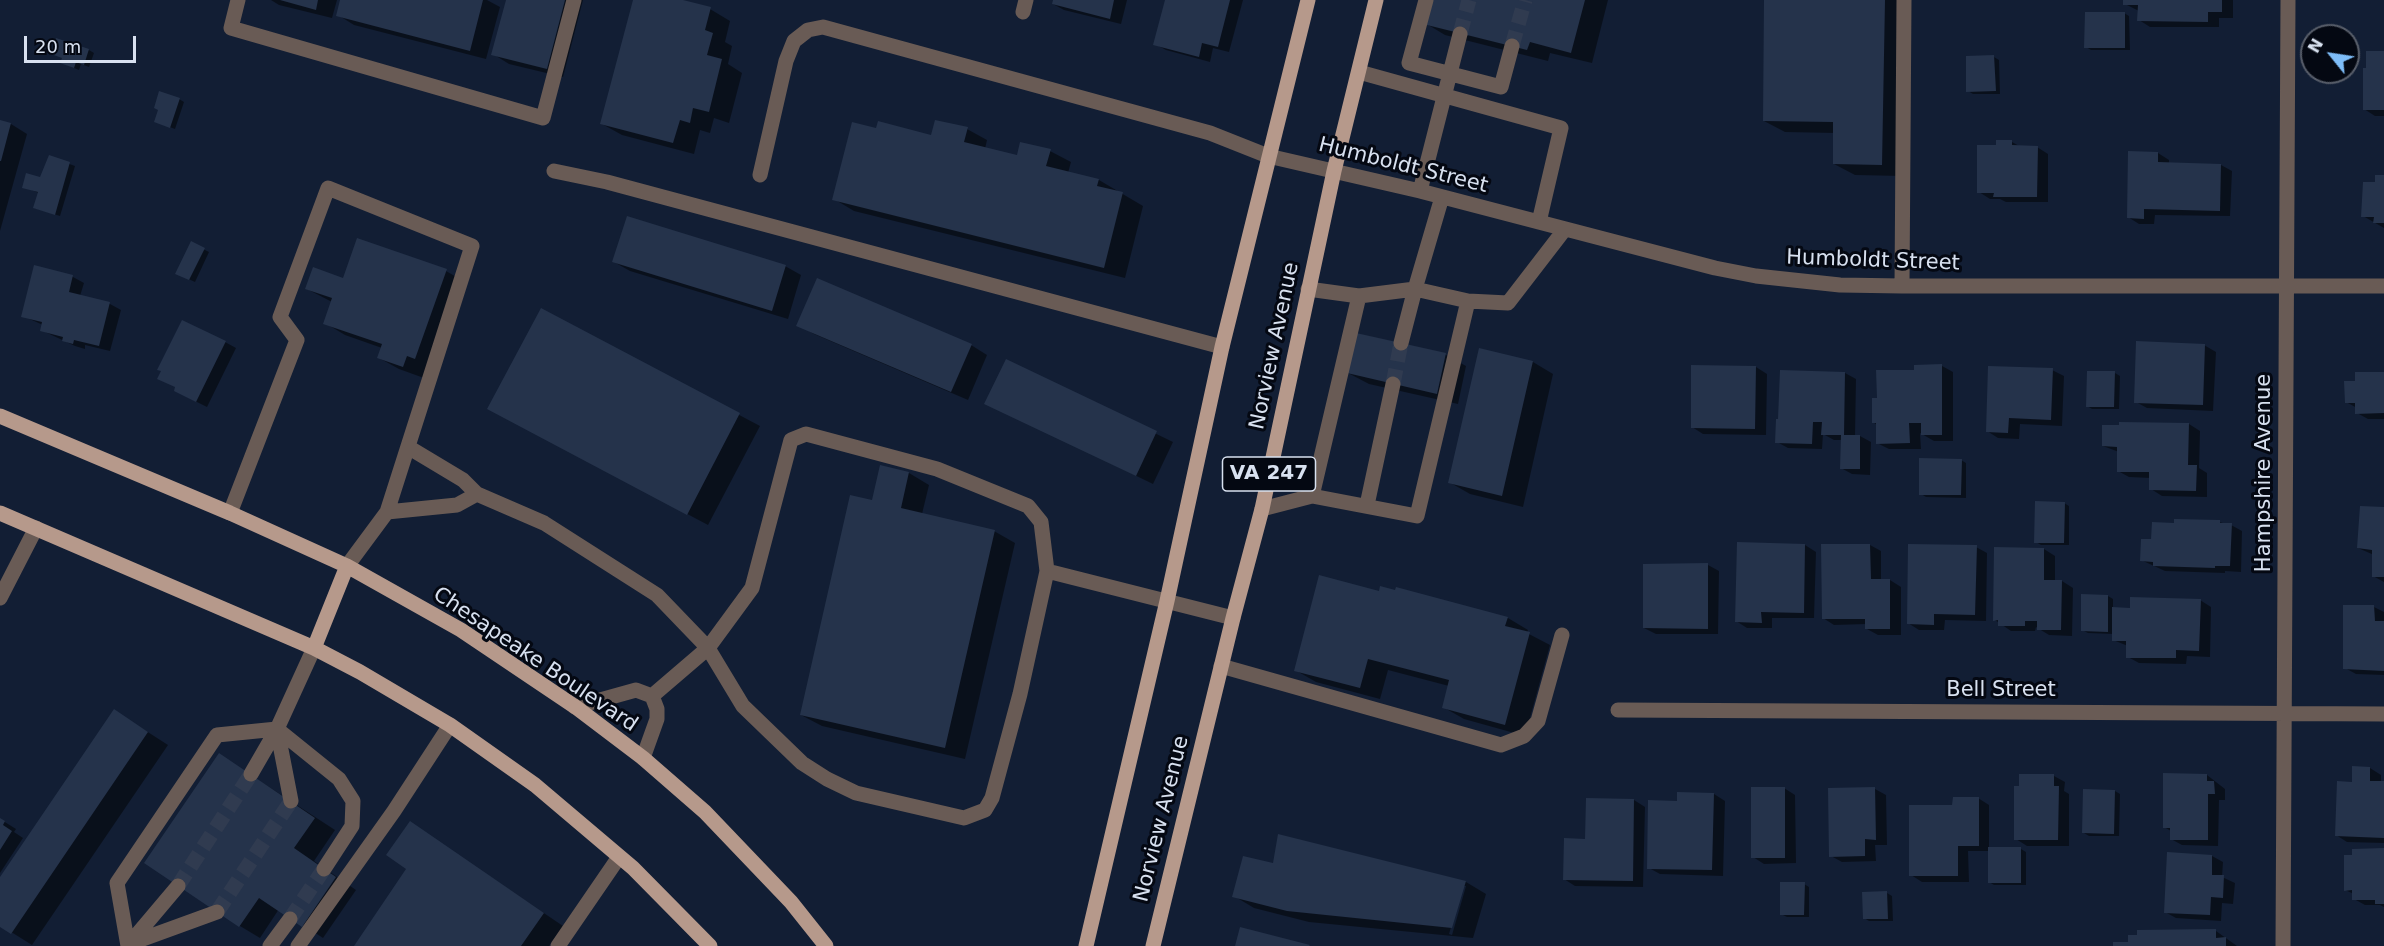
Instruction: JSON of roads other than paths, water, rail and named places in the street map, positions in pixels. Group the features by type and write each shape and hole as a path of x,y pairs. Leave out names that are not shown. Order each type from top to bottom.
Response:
{"main road":[{"name":"VA 247","path":"1086,946 1167,601 1222,347 1308,0"},
{"name":"Norview Avenue","path":"1153,946 1262,509 1334,171 1376,0"},
{"name":"Chesapeake Boulevard","path":"0,416 230,513 347,566 461,630 575,707 643,758 705,812 791,902 826,946"},
{"path":"0,513 314,648 450,725 535,785 620,856 711,946"},
{"path":"314,648 347,566"}],"street":[{"path":"238,0 231,28 543,118 574,0"},
{"path":"1426,0 1409,63 1501,87 1512,46"},
{"path":"1902,286 1904,0"},
{"name":"Hampshire Avenue","path":"2283,946 2288,0"},
{"name":"Humboldt Street","path":"759,175 786,61 794,41 808,30 823,27 1210,133 1268,156 1420,191 1715,268 1756,276 1840,285 1902,286 2384,286"},
{"path":"1420,191 1460,34"},
{"path":"1359,72 1561,128 1539,222"},
{"path":"554,171 607,182 1222,347"},
{"path":"230,513 297,340 280,317 328,188 472,246 387,512 347,566"},
{"path":"1401,343 1442,197"},
{"path":"1308,289 1359,296 1415,289 1468,301 1508,303 1565,229"},
{"path":"1312,496 1359,296"},
{"path":"1262,509 1312,496 1417,516 1468,301"},
{"path":"1366,505 1392,384"},
{"path":"408,447 463,480 477,494 544,523 657,595 708,648 743,706 802,763 827,779 856,793 964,818 986,810 993,798 1020,694 1047,571 1041,522 1028,506 937,469 806,434 791,440 752,588 708,648 652,696"},
{"path":"387,512 457,505 477,494"},
{"path":"0,598 36,528"},
{"path":"1047,571 1233,618"},
{"path":"1221,666 1501,745 1524,736 1538,721 1563,635"},
{"path":"251,774 277,729 314,648"},
{"path":"575,707 636,690 652,696 657,708 657,719 643,758"},
{"name":"Bell Street","path":"1618,710 2384,714"},
{"path":"298,946 394,811 450,725"},
{"path":"277,729 291,801"},
{"path":"129,945 117,882 217,735 277,729 339,779 353,801 352,826 324,869"},
{"path":"558,946 620,856"},
{"path":"129,945 178,886"},
{"path":"129,945 217,912"},
{"path":"270,946 290,919"}],"tunnel":[{"path":"1460,34 1469,0"},
{"path":"1512,46 1525,0"},
{"path":"1393,384 1401,343"},
{"path":"178,886 251,774"},
{"path":"217,912 291,801"},
{"path":"290,919 324,869"}]}
